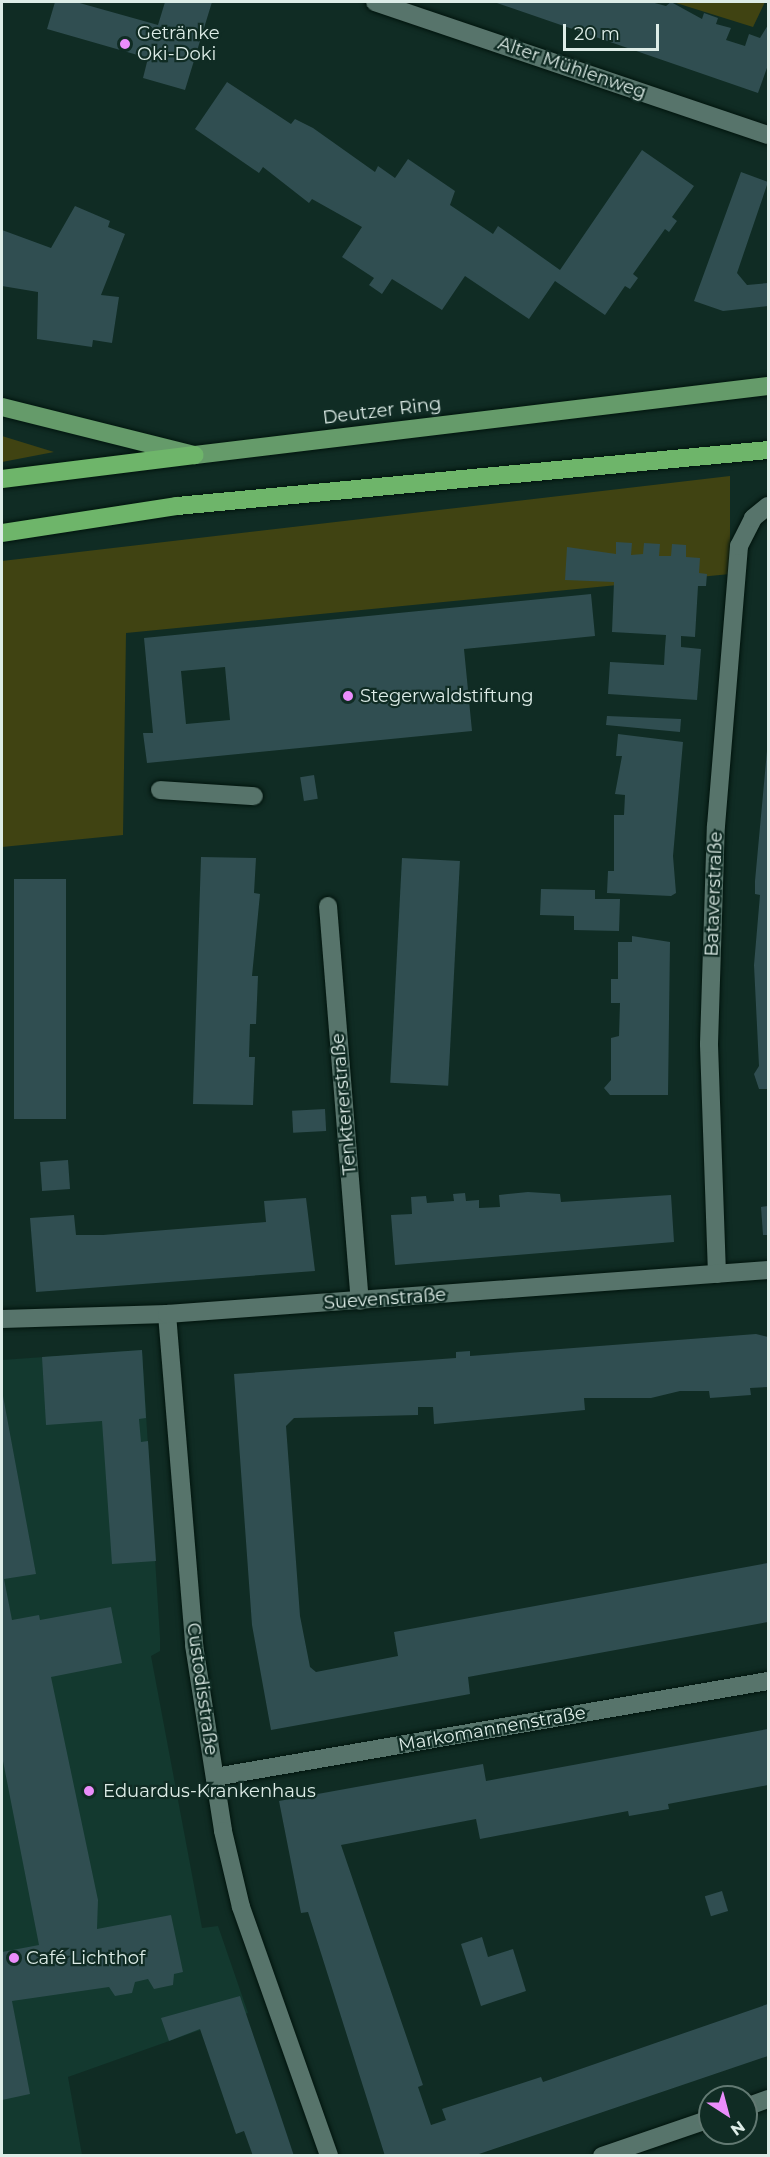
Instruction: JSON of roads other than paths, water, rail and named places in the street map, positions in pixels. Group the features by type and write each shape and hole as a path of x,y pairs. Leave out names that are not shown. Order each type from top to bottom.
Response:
{"highway":[{"path":"2,533 189,505 768,450"},
{"name":"Deutzer Ring","path":"2,479 195,455"}],"main road":[{"name":"Deutzer Ring","path":"195,455 768,386"},
{"path":"2,407 195,455"}],"street":[{"name":"Alter Mühlenweg","path":"375,2 768,135"},
{"name":"Bataverstraße","path":"717,1274 709,1044 716,826 739,546 753,518 768,506"},
{"path":"160,790 254,796"},
{"name":"Tenktererstraße","path":"328,906 360,1301"},
{"name":"Suevenstraße","path":"2,1319 167,1314 768,1270"},
{"name":"Custodisstraße","path":"167,1314 194,1645 215,1777 241,1907 330,2156"},
{"name":"Markomannenstraße","path":"215,1777 768,1681"},
{"path":"602,2156 698,2123"}],"place":[{"name":"Getränke Oki-Doki","path":"125,44"},
{"name":"Stegerwaldstiftung","path":"348,696"},
{"name":"Eduardus-Krankenhaus","path":"89,1791"},
{"name":"Café Lichthof","path":"14,1958"}]}
